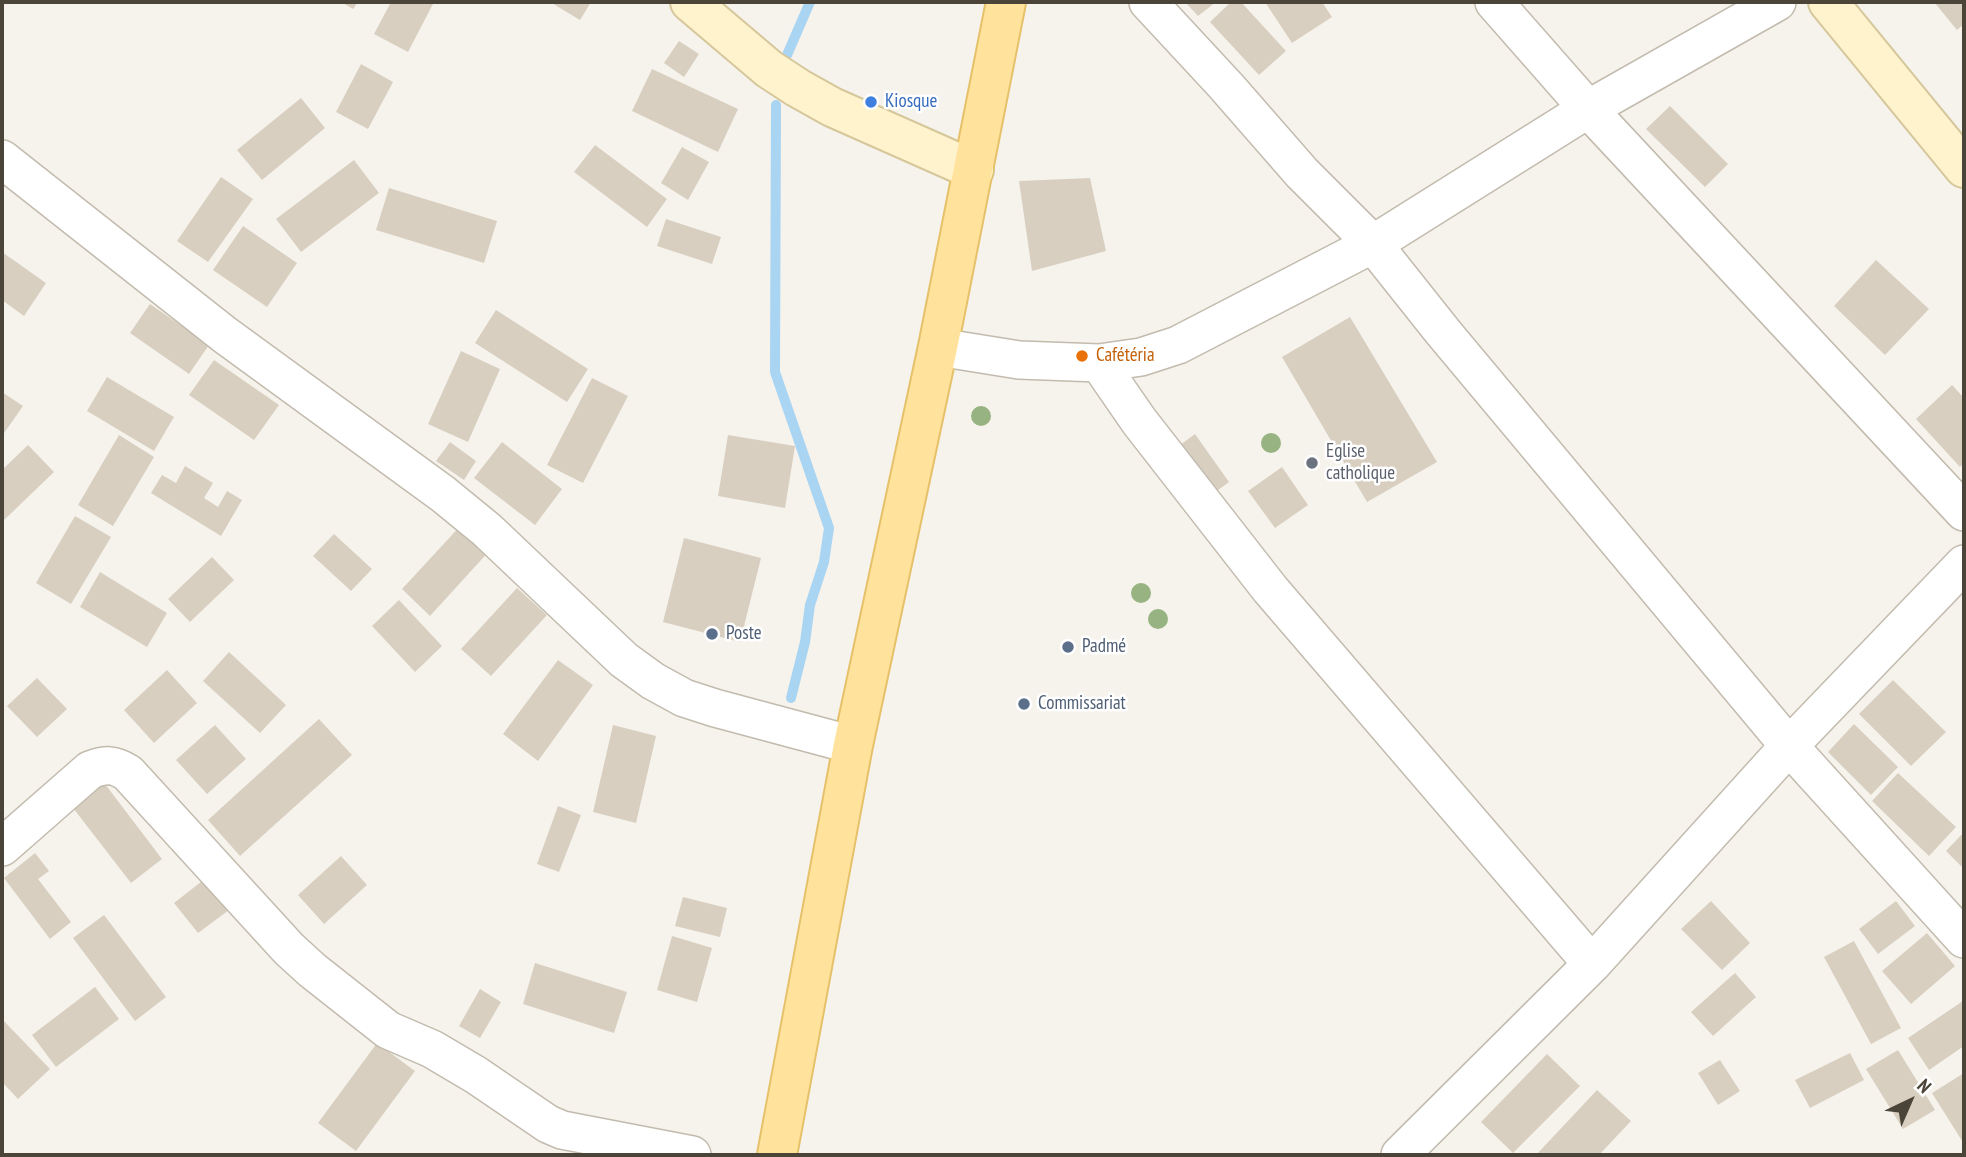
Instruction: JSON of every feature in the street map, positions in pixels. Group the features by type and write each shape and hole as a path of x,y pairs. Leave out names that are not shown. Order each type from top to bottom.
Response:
{"main road":[{"path":"777,1155 853,746 938,347 1006,2"}],"street":[{"path":"690,2 769,69 798,88 832,107 974,170"},
{"path":"1148,2 1302,173 1373,244 1461,354 1789,747 1964,939"},
{"path":"1494,2 1588,109 1964,512"},
{"path":"938,347 1019,360 1099,363 1141,357 1178,345 1373,244 1588,109 1777,2"},
{"path":"1828,2 1964,168"},
{"path":"2,159 225,335 443,494 487,530 624,660 653,681 684,698 853,746"},
{"path":"1099,363 1139,421 1270,589 1592,964"},
{"path":"1400,1155 1592,964 1789,747 1964,564"},
{"path":"2,847 90,770 104,765 116,765 128,773 289,949 388,1030 432,1049 548,1124 562,1130 692,1155"}],"building":[{"path":"341,2 358,2 353,9"},
{"path":"391,2 434,2 408,52 374,34"},
{"path":"550,2 591,2 580,20"},
{"path":"1185,2 1216,2 1198,16"},
{"path":"1231,2 1241,2 1286,51 1259,75 1210,22"},
{"path":"1265,2 1322,2 1332,17 1292,43"},
{"path":"1934,2 1964,2 1964,24 1957,30"},
{"path":"679,41 699,54 684,77 664,63"},
{"path":"361,64 393,82 368,129 336,112"},
{"path":"652,69 738,109 718,152 632,111"},
{"path":"301,98 325,128 262,180 237,150"},
{"path":"1670,106 1728,164 1705,187 1646,129"},
{"path":"595,145 667,199 647,227 574,172"},
{"path":"682,147 709,162 688,200 661,183"},
{"path":"354,160 379,193 301,252 276,219"},
{"path":"221,177 253,199 208,262 177,241"},
{"path":"1090,178 1106,251 1032,271 1019,181"},
{"path":"389,188 497,221 484,263 376,230"},
{"path":"666,219 721,237 712,264 657,246"},
{"path":"243,226 297,263 267,307 213,270"},
{"path":"2,252 46,283 24,316 2,300"},
{"path":"1876,260 1929,309 1885,355 1834,306"},
{"path":"150,304 209,345 189,374 130,333"},
{"path":"496,310 588,369 567,402 475,343"},
{"path":"1350,317 1437,462 1367,502 1282,357"},
{"path":"461,351 500,369 468,442 428,424"},
{"path":"214,360 279,405 254,440 189,395"},
{"path":"107,377 174,417 154,451 87,411"},
{"path":"592,378 628,396 583,483 547,465"},
{"path":"1952,385 1964,398 1964,463 1960,467 1916,419"},
{"path":"2,392 23,406 2,436"},
{"path":"1195,434 1229,482 1210,496 1176,448"},
{"path":"119,435 154,457 113,526 78,505"},
{"path":"728,435 795,446 785,508 718,496"},
{"path":"450,442 476,461 464,480 436,461"},
{"path":"502,442 562,489 535,525 474,478"},
{"path":"28,445 54,472 2,522 2,470"},
{"path":"185,466 213,483 204,498 218,507 227,491 242,500 221,536 151,493 162,475 176,483"},
{"path":"1282,467 1308,505 1275,528 1248,491"},
{"path":"75,516 111,537 71,604 36,583"},
{"path":"464,522 492,548 430,616 402,589"},
{"path":"334,534 372,569 351,591 313,556"},
{"path":"684,538 761,558 740,642 663,622"},
{"path":"212,557 234,580 190,622 168,599"},
{"path":"100,572 167,613 147,647 80,607"},
{"path":"517,588 547,615 491,676 461,649"},
{"path":"399,600 442,646 415,672 372,626"},
{"path":"229,652 286,705 260,733 203,681"},
{"path":"558,660 593,685 538,761 503,734"},
{"path":"167,670 197,703 154,743 124,710"},
{"path":"37,678 67,709 37,737 7,706"},
{"path":"1893,680 1946,732 1911,766 1859,714"},
{"path":"319,719 352,755 240,856 208,820"},
{"path":"1854,724 1898,767 1871,795 1828,752"},
{"path":"215,725 246,759 207,794 176,760"},
{"path":"613,725 656,736 636,823 593,812"},
{"path":"1898,773 1956,827 1929,856 1872,801"},
{"path":"102,780 162,859 131,883 70,804"},
{"path":"558,806 581,815 559,872 537,864"},
{"path":"1964,832 1964,869 1946,851"},
{"path":"35,853 49,871 38,879 71,922 50,939 4,878"},
{"path":"341,856 367,885 324,924 298,895"},
{"path":"206,878 229,910 198,933 174,903"},
{"path":"683,897 727,908 720,937 675,926"},
{"path":"1711,901 1750,943 1722,970 1681,929"},
{"path":"1896,901 1915,926 1878,954 1859,929"},
{"path":"104,915 166,997 135,1021 73,938"},
{"path":"1927,933 1955,966 1911,1004 1882,971"},
{"path":"672,936 712,948 697,1002 657,990"},
{"path":"1854,941 1901,1028 1871,1044 1824,957"},
{"path":"535,963 627,992 614,1033 523,1004"},
{"path":"1735,973 1756,997 1713,1036 1691,1012"},
{"path":"95,987 119,1019 56,1067 32,1035"},
{"path":"480,989 501,1002 480,1038 459,1026"},
{"path":"1963,1001 1964,1046 1929,1070 1908,1038"},
{"path":"2,1019 50,1069 18,1099 2,1082"},
{"path":"377,1043 415,1071 356,1151 318,1123"},
{"path":"1898,1050 1935,1110 1903,1129 1866,1069"},
{"path":"1850,1053 1864,1080 1810,1108 1795,1080"},
{"path":"1547,1054 1580,1086 1513,1153 1481,1122"},
{"path":"1720,1060 1740,1091 1718,1105 1698,1073"},
{"path":"1964,1073 1964,1144 1932,1093"},
{"path":"1597,1090 1631,1121 1599,1155 1536,1155"}],"waterway":[{"path":"787,55 810,2"},
{"path":"776,105 775,372 829,528 824,562 810,605 805,642 791,698"}],"place":[{"name":"Kiosque","path":"871,102"},
{"name":"Cafétéria","path":"1082,356"},
{"name":"Eglise catholique","path":"1312,463"},
{"name":"Poste","path":"712,634"},
{"name":"Padmé","path":"1068,647"},
{"name":"Commissariat","path":"1024,704"}]}
